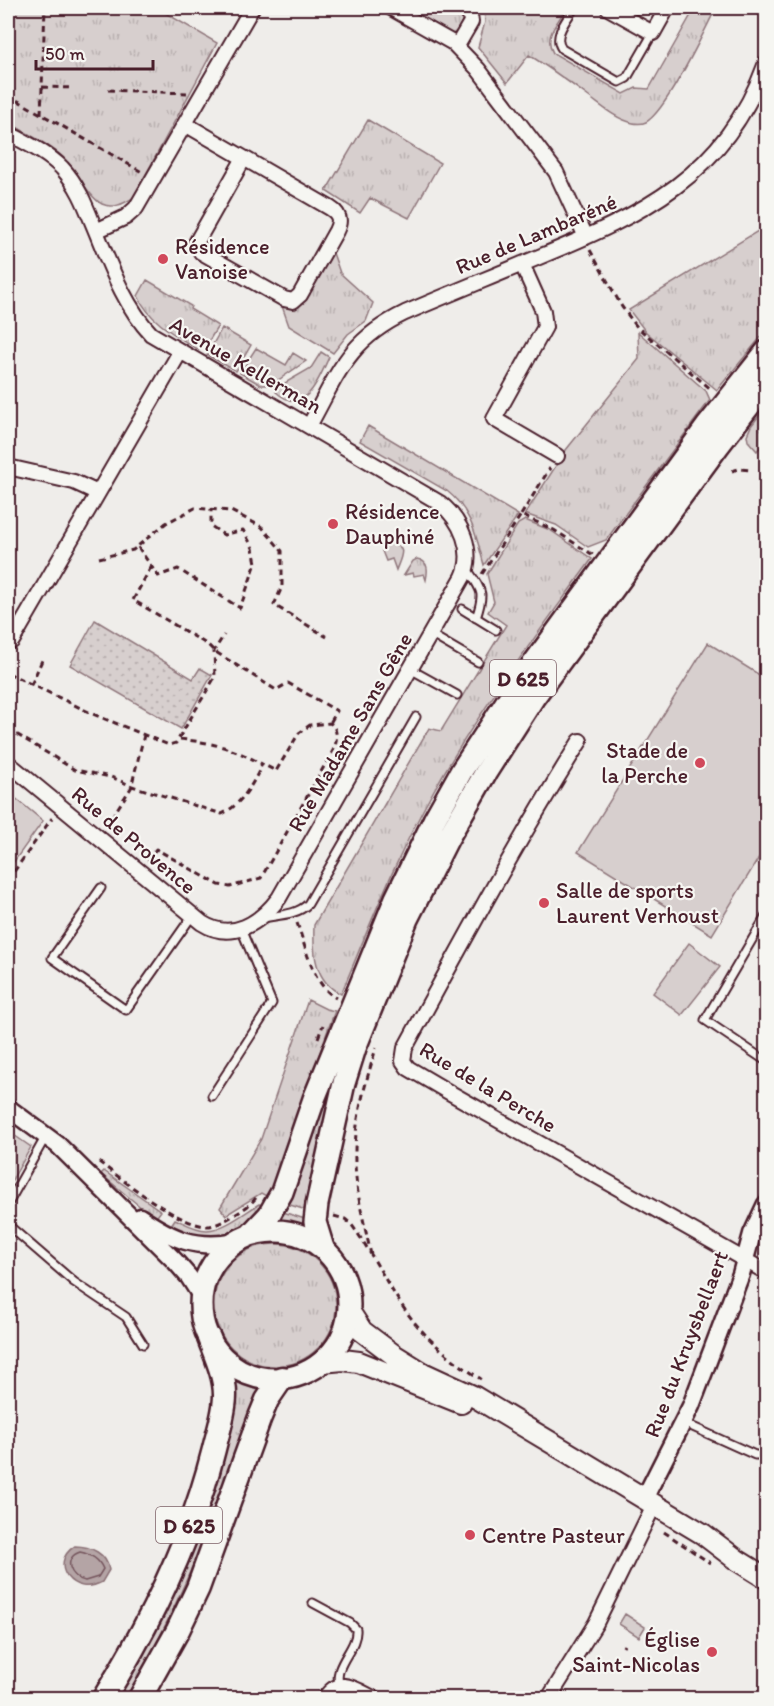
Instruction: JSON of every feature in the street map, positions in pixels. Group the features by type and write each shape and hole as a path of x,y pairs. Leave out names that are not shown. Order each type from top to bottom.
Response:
{"highway":[{"name":"D 625","path":"104,1698 140,1636 168,1577 209,1467 225,1396 220,1370 209,1338"},
{"name":"D 625","path":"140,1698 178,1630 198,1588 260,1417 267,1400 282,1378"}],"main road":[{"name":"D 625","path":"243,1238 266,1219 285,1185 314,1099 406,874 468,759 514,689 721,408 766,352"},
{"name":"D 625","path":"323,1248 316,1227 315,1214 344,1083 370,1035 413,906 486,772 534,697 766,384"},
{"path":"268,1231 291,1232 308,1238 323,1248 336,1262 348,1292 349,1311 342,1337 332,1353 306,1372 282,1378 257,1377 240,1370 224,1359 209,1338 201,1315 201,1296 204,1284 221,1253 243,1238 268,1231"},
{"path":"349,1311 362,1331 394,1355 475,1397 703,1534 737,1560 766,1578"},
{"path":"322,1362 343,1360 358,1362 526,1428"}],"street":[{"path":"96,231 130,214 136,208 252,8"},
{"path":"391,8 457,46 478,69 561,180 585,237"},
{"path":"457,46 471,22 468,8"},
{"path":"608,8 653,33 667,8"},
{"name":"Rue de Lambaréné","path":"309,426 343,362 372,332 405,313 624,220 682,182 701,166 736,122 757,85 766,63"},
{"path":"185,124 334,210 340,222 300,295 292,301 284,299 198,250 196,240 243,158"},
{"name":"Avenue Kellerman","path":"8,133 46,155 62,168 75,185 125,297 137,317 152,334 440,503 453,516 464,539 468,555 466,568"},
{"path":"522,264 543,311 546,327 494,419 558,456"},
{"path":"12,641 180,352"},
{"path":"8,467 74,482 98,493"},
{"name":"Rue Madame Sans Gêne","path":"241,929 261,918 279,898 466,568"},
{"name":"Rue de la Perche","path":"580,741 539,807 474,923 405,1048 403,1061 408,1068 454,1096 745,1258"},
{"name":"Rue de Provence","path":"8,763 192,916 214,929 227,931 241,929"},
{"path":"8,1108 46,1136 88,1175 179,1266 193,1282 201,1296"},
{"path":"88,1175 130,1209 170,1236 188,1243 204,1245 243,1238"},
{"name":"Rue du Kruysbellaert","path":"649,1502 684,1423 739,1281 752,1234 766,1204"},
{"path":"745,1258 766,1272"},
{"path":"549,1698 596,1623 649,1502"},
{"path":"325,1698 331,1690 340,1686 350,1687 373,1698"}],"lane":[{"path":"574,8 559,35 557,41 559,46 619,82 627,78 653,33"},
{"path":"466,568 482,598 476,618"},
{"path":"462,609 496,630"},
{"path":"430,634 478,662"},
{"path":"410,669 457,695"},
{"path":"261,918 293,913 308,904 416,717"},
{"path":"101,888 52,958 126,1010 192,916"},
{"path":"766,916 705,1020 766,1061"},
{"path":"212,1096 273,1004 241,929"},
{"path":"8,1204 46,1136"},
{"path":"8,1225 74,1282 126,1317 143,1344"},
{"path":"684,1423 754,1455 762,1455 766,1450"},
{"path":"313,1603 350,1623 356,1629 354,1642 338,1674 340,1686"}],"path":[{"path":"41,114 45,8"},
{"path":"42,87 73,88"},
{"path":"108,90 202,94"},
{"path":"8,95 154,179"},
{"path":"585,237 593,257 637,327 718,395"},
{"path":"476,583 558,456"},
{"path":"732,471 752,470"},
{"path":"99,558 133,550 166,523 195,508 231,511 262,527 282,552 282,587 274,605 327,637"},
{"path":"137,547 158,576 178,569 240,608 256,563 254,548 243,530 224,536 211,526 211,509"},
{"path":"521,515 554,530 597,559"},
{"path":"152,567 133,600 208,645 276,690 288,683 337,711 330,723"},
{"path":"8,673 93,714 168,745 176,743 215,677 214,651 224,635"},
{"path":"31,685 43,658"},
{"path":"142,865 156,849 219,885 230,887 261,878 335,747 337,736 334,726 330,723 310,725 299,733 276,771 236,750 212,742 178,739"},
{"path":"8,729 75,770 111,777 132,786 222,813 230,810 254,783 262,764"},
{"path":"98,838 132,786 144,735"},
{"path":"8,880 60,806"},
{"path":"293,913 314,970 323,987 333,997 352,1006"},
{"path":"370,1035 355,1152 357,1186 371,1255"},
{"path":"93,1156 119,1177 171,1212 201,1225 215,1225 224,1222 252,1204 257,1196 276,1204"},
{"path":"315,1214 345,1219 371,1255 398,1301 422,1331 449,1355 486,1382"}],"green space":[{"path":"8,8 157,8 217,43 133,198 114,206 97,201 63,157 8,122"},
{"path":"401,8 437,8 446,12 451,8 457,8 462,20 457,31 449,36"},
{"path":"484,8 566,8 551,35 550,47 553,53 624,94 636,88 649,89 695,8 716,8 664,103 646,122 632,123 610,113 529,55 507,83 478,47 485,22"},
{"path":"368,120 440,163 409,218 370,198 360,213 326,191"},
{"path":"766,226 766,331 717,390 646,332 629,310"},
{"path":"332,250 340,273 373,303 366,321 348,334 333,353 289,326 282,306 292,304 307,294 319,278"},
{"path":"147,280 191,306 190,309 218,326 207,344 199,350 156,321 138,296"},
{"path":"222,328 251,345 236,371 207,355"},
{"path":"638,332 706,391 710,400 606,540 588,547 556,525 525,514 566,450 639,359"},
{"path":"256,348 286,365 293,353 306,361 271,385 261,385 240,373"},
{"path":"321,352 329,357 310,392 295,401 286,399 276,392 278,387 311,368"},
{"path":"766,407 766,440 757,451 748,441 747,435"},
{"path":"368,426 518,515 484,565 472,525 462,507 447,491 360,441"},
{"path":"525,520 550,530 592,559 490,701 434,790 396,865 341,994 325,982 320,974 315,955 314,925 429,728 441,731 506,625 488,612 494,602 487,574 518,524"},
{"path":"388,544 399,546 402,552 396,570 392,559 386,561 382,551"},
{"path":"417,559 426,564 426,580 424,574 404,575 413,561"},
{"path":"95,620 193,679 200,668 212,675 181,729 70,665"},
{"name":"Stade de la Perche","path":"708,643 766,679 766,846 712,935 578,852"},
{"path":"8,792 43,821 8,870"},
{"path":"689,943 720,967 682,1015 653,993"},
{"path":"308,1000 335,1011 286,1151 268,1197 261,1193 226,1215 220,1208 261,1139"},
{"path":"344,1037 306,1210 287,1204"},
{"path":"8,1131 31,1147 8,1187"},
{"path":"104,1171 161,1211 155,1219 101,1174"},
{"path":"259,1204 265,1206 242,1227 222,1238 204,1238 169,1228 175,1219 199,1229 214,1229 227,1224"},
{"path":"283,1212 305,1219 304,1227 276,1221"},
{"path":"275,1244 298,1249 309,1254 318,1262 326,1271 331,1282 336,1305 331,1328 326,1339 318,1348 309,1356 298,1361 275,1366 252,1361 241,1356 232,1348 224,1339 219,1328 214,1305 219,1282 224,1271 232,1262 241,1254 252,1249"},
{"path":"236,1378 249,1385 265,1388 202,1545 167,1623 127,1698 114,1698 161,1620 198,1539 213,1497 232,1426 237,1398"},
{"path":"625,1614 645,1627 639,1637 619,1624"}],"water":[{"path":"75,1546 92,1549 102,1555 109,1570 102,1582 82,1586 67,1577 63,1561 67,1553"}],"place":[{"name":"Résidence Vanoise","path":"163,259"},
{"name":"Résidence Dauphiné","path":"333,524"},
{"name":"Stade de la Perche","path":"700,763"},
{"name":"Salle de sports Laurent Verhoust","path":"544,903"},
{"name":"Centre Pasteur","path":"470,1535"},
{"name":"Église Saint-Nicolas","path":"712,1652"}]}
